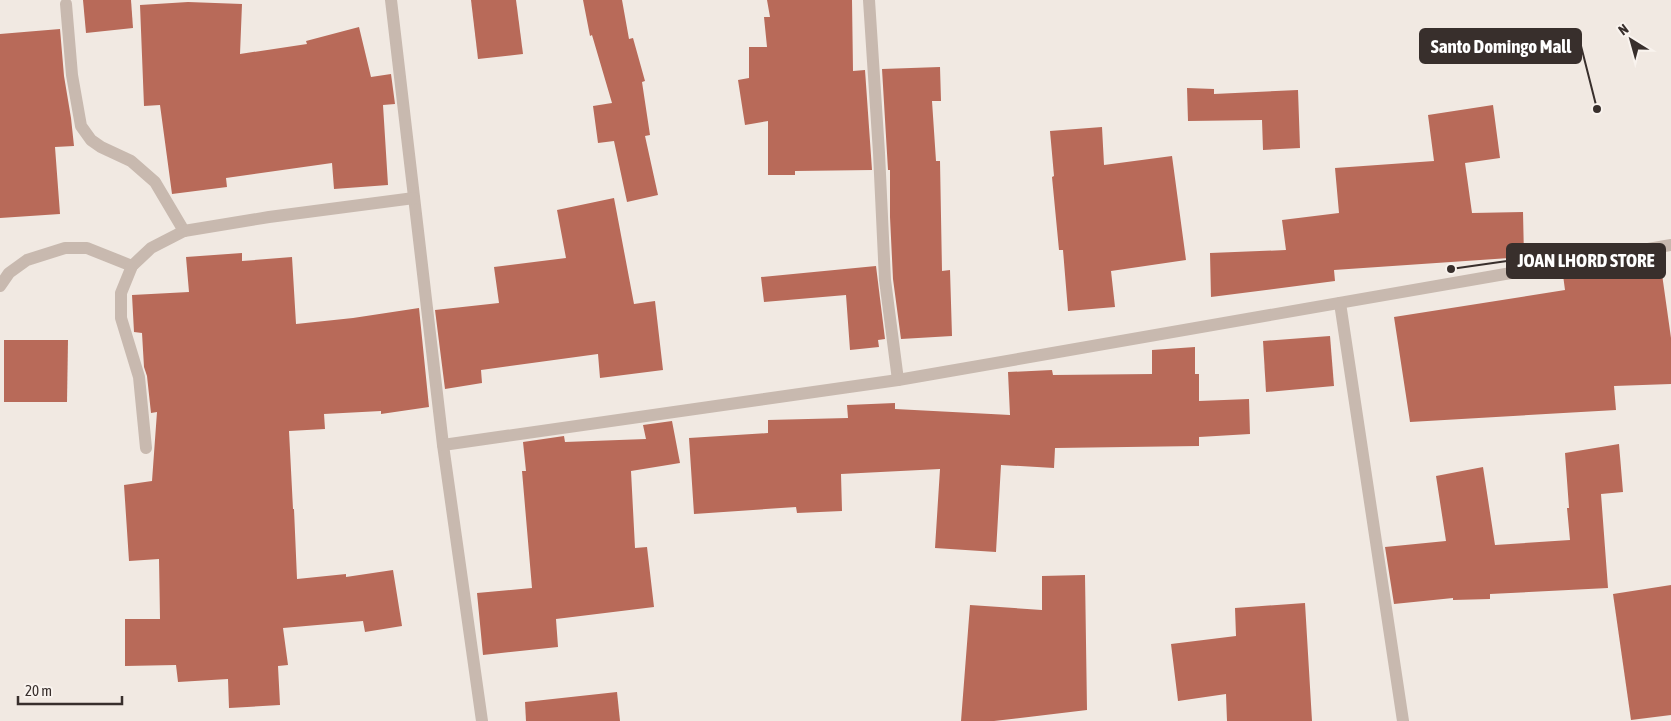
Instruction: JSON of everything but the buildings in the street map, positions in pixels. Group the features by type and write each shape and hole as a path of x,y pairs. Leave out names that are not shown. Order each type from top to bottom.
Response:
{"street":[{"path":"391,0 443,445 482,721"},
{"path":"869,0 880,153 885,280 898,380"},
{"path":"66,4 72,75 81,126 91,140 101,147 131,161 155,182 184,231"},
{"path":"146,448 139,376 122,318 121,292 132,266 151,248 184,231 269,217 414,198"},
{"path":"443,445 898,380 1671,245"},
{"path":"0,286 9,273 28,260 64,248 86,248 132,266"},
{"path":"1340,303 1403,721"}],"place":[{"name":"Santo Domingo Mall","path":"1597,109"},
{"name":"JOAN LHORD STORE","path":"1451,269"}]}
